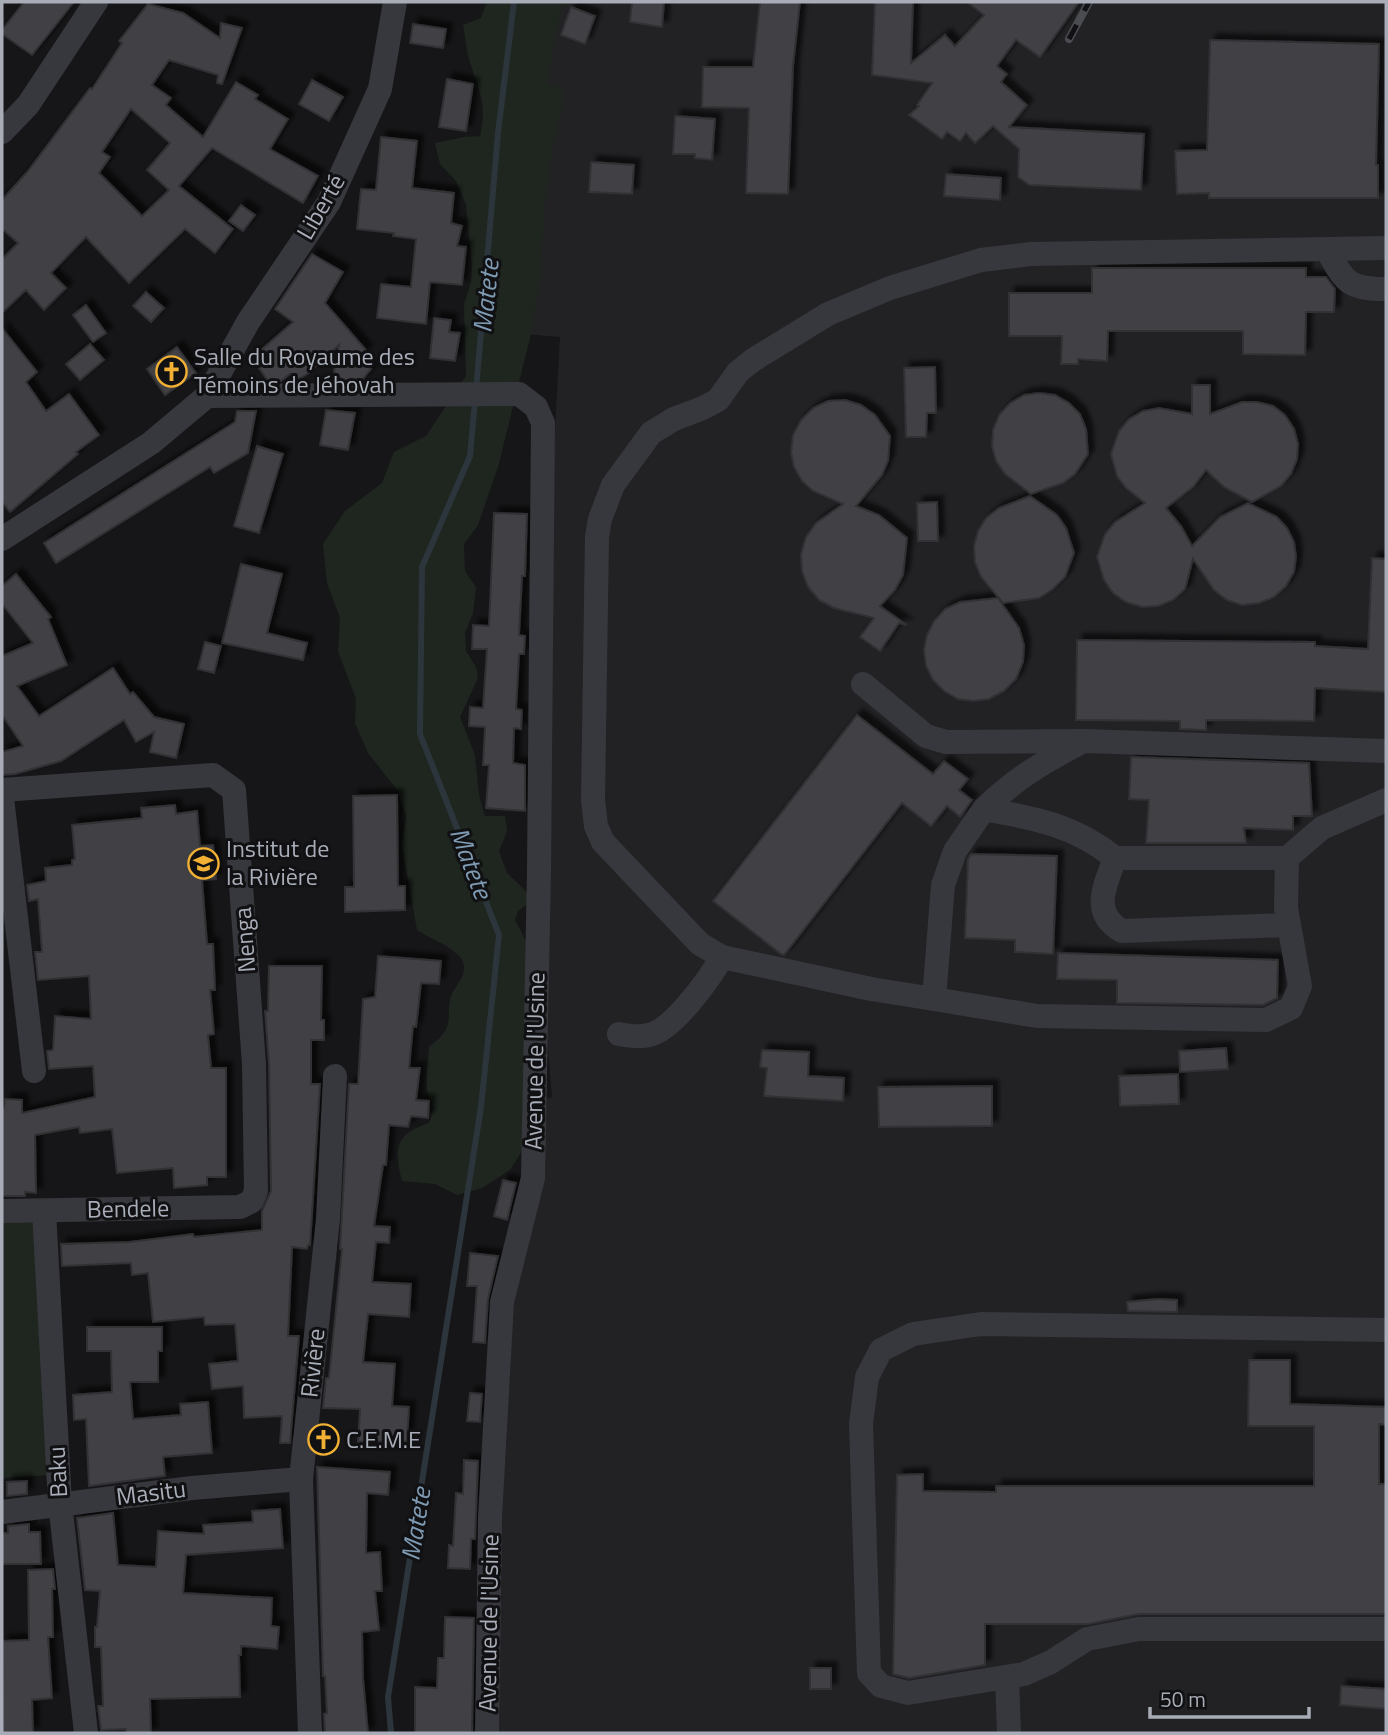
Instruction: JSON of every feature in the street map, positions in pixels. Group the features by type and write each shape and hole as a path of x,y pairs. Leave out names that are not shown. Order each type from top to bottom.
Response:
{"street":[{"path":"2,132 28,105 96,2"},
{"name":"Liberté","path":"2,539 151,443 207,396 248,322 329,202 380,89 394,2"},
{"path":"1287,858 1286,908 1300,986 1291,1008 1266,1020 1037,1016 870,989 722,957 700,944 615,857 603,842 596,826 593,800 597,537 600,519 613,485 650,433 674,419 718,400 738,372 753,360 828,314 890,288 981,260 1031,254 1386,248"},
{"path":"1326,249 1348,282 1362,289 1386,289"},
{"name":"Avenue de l'Usine","path":"207,396 519,394 536,407 543,423 533,1178 502,1302 490,1517 487,1733"},
{"path":"863,684 926,736 946,742 1084,741 1386,751"},
{"path":"934,999 943,885 955,851 984,809 1006,788 1032,768 1084,741"},
{"name":"Nenga","path":"2,790 213,775 234,790 254,1064 256,1191 252,1201"},
{"path":"2,798 34,1071"},
{"path":"984,809 1065,827 1096,842 1115,858 1287,858 1322,828 1386,800"},
{"path":"1115,858 1103,895 1103,913 1111,925 1122,931 1289,925"},
{"path":"619,1034 653,1034 676,1016 707,984 722,957"},
{"name":"Rivière","path":"310,1733 301,1479 328,1219 335,1076"},
{"name":"Bendele","path":"2,1211 240,1207 252,1201"},
{"name":"Baku","path":"44,1210 60,1503 86,1733"},
{"path":"1386,1330 981,1324 913,1334 881,1350 867,1377 861,1424 869,1673 881,1686 908,1693 1024,1674 1051,1662 1087,1639 1139,1629 1386,1629"},
{"name":"Masitu","path":"2,1512 192,1488 301,1479"},
{"path":"1007,1676 1009,1733"}],"shaded area":[{"path":"487,2 576,2 563,6 547,84 561,88 565,93 553,146 544,211 541,275 531,334 498,467 478,525 464,544 465,571 476,587 473,613 465,633 466,651 476,667 478,678 460,717 475,755 479,795 485,816 505,816 507,831 499,851 507,873 527,892 529,903 518,911 515,920 526,941 526,1145 510,1170 482,1188 457,1195 435,1184 402,1181 398,1152 403,1138 417,1127 429,1123 432,1116 433,1106 427,1092 429,1047 447,1027 450,1000 463,976 464,966 454,951 417,930 402,846 406,817 398,791 368,753 355,723 356,699 338,651 340,618 327,583 323,544 345,511 382,483 394,452 426,436 466,376 464,304 471,282 472,267 466,205 456,181 440,164 435,143 480,136 482,105 463,25 481,18"},
{"path":"518,2 1386,2 1386,1733 491,1733 503,1302 542,1100 552,1097 537,916 539,723 560,337 481,330"},
{"path":"39,1213 55,1475 2,1478 2,1216"}],"building":[{"path":"24,2 74,2 32,55 2,34 2,30"},
{"path":"632,2 664,2 662,27 630,22"},
{"path":"760,2 800,2 793,66 788,194 746,193 749,108 702,107 703,67 753,67"},
{"path":"875,2 913,2 911,63 945,35 955,46 984,15 967,2 1079,2 1040,57 1016,40 997,66 1007,74 1001,82 1027,105 1009,127 1144,134 1141,190 1029,185 1018,177 1019,149 993,126 975,143 966,133 960,141 947,132 942,139 909,115 919,106 917,105 932,83 872,75"},
{"path":"148,4 183,13 220,38 221,23 242,28 222,84 217,83 218,75 169,60 152,85 171,98 166,105 203,137 236,82 258,95 255,99 288,119 270,149 318,176 303,203 212,148 179,186 233,229 215,253 185,229 129,283 86,237 51,273 66,288 44,310 26,290 2,313 2,259 18,243 2,229 2,200 28,171 90,88 92,89 122,43 119,41","holes":["131,109 170,143 147,170 169,190 142,216 99,173 110,157 102,152"]},
{"path":"571,7 595,16 585,44 561,35"},
{"path":"413,24 446,29 443,48 410,43"},
{"path":"1210,40 1379,44 1376,165 1378,198 1209,198 1209,193 1177,194 1175,151 1207,150"},
{"path":"447,79 473,84 466,131 439,127"},
{"path":"312,80 343,97 329,121 299,104"},
{"path":"675,116 715,119 712,160 695,158 695,154 673,154"},
{"path":"381,137 417,141 412,188 454,193 451,223 462,226 457,246 466,247 462,285 430,282 426,324 377,318 381,284 411,287 416,239 393,236 394,233 357,229 361,189 376,190"},
{"path":"591,162 634,165 632,194 589,192"},
{"path":"946,174 1001,178 1000,200 944,196"},
{"path":"241,205 255,215 243,231 229,221"},
{"path":"312,254 343,272 325,303 366,350 358,359 371,369 362,380 343,380 334,372 339,345 309,373 295,381 290,374 281,381 268,381 252,358 293,322 275,309"},
{"path":"1092,268 1306,268 1306,277 1326,277 1335,289 1334,312 1306,312 1305,355 1243,354 1243,331 1108,331 1107,361 1078,359 1078,364 1061,364 1062,336 1009,336 1009,293 1092,293"},
{"path":"146,292 164,308 151,322 133,306"},
{"path":"86,305 106,333 93,342 73,315"},
{"path":"434,318 451,320 449,332 460,333 455,361 430,358"},
{"path":"2,328 37,372 26,382 46,411 69,394 99,435 76,452 78,454 10,512 2,502"},
{"path":"90,344 104,360 80,380 66,364"},
{"name":"Salle du Royaume des Témoins de Jéhovah","path":"177,347 196,373 165,395 147,369"},
{"path":"935,367 936,413 927,413 926,437 906,437 904,368"},
{"path":"1192,385 1210,385 1210,414 1242,402 1257,402 1273,406 1285,415 1294,429 1298,444 1297,459 1291,474 1281,486 1252,502 1224,487 1206,470 1193,487 1166,508 1181,526 1192,546 1220,517 1248,503 1277,517 1294,542 1294,572 1286,586 1274,597 1259,603 1242,605 1227,600 1214,590 1193,559 1185,589 1173,600 1158,606 1142,607 1126,602 1113,593 1104,580 1097,557 1105,534 1115,522 1145,503 1126,488 1117,476 1111,454 1119,431 1129,419 1143,411 1159,408 1192,414"},
{"path":"1024,395 1055,395 1069,403 1080,414 1086,429 1088,454 1075,474 1063,483 1031,494 1005,474 996,461 992,446 993,430 999,415 1010,403"},
{"path":"845,400 861,405 875,415 890,436 888,461 882,475 856,506 879,515 907,538 903,575 895,590 880,606 907,625 899,623 880,651 860,637 874,618 834,608 819,600 808,587 802,571 801,554 806,537 816,523 843,504 813,491 802,481 794,467 791,452 793,435 801,420 813,408 828,401"},
{"path":"326,410 355,413 348,450 320,445"},
{"path":"237,411 256,411 248,453 214,473 210,467 56,563 44,543 235,422"},
{"path":"257,446 283,454 259,533 234,526"},
{"path":"1030,496 1057,515 1066,528 1074,553 1065,577 1053,589 1039,598 1003,603 981,577 975,562 974,546 978,531 986,518 999,508"},
{"path":"937,502 938,541 918,541 917,503"},
{"path":"494,513 527,514 519,635 525,636 524,654 519,654 516,709 522,710 521,729 514,728 513,763 525,765 525,811 486,808 489,765 483,765 485,727 469,726 470,707 483,708 487,649 472,649 473,625 489,626"},
{"path":"1372,558 1386,559 1386,692 1315,688 1314,721 1206,720 1206,730 1180,729 1180,721 1076,720 1077,640 1315,642 1315,646 1368,649"},
{"path":"241,564 282,574 267,633 307,643 303,660 222,643"},
{"path":"16,574 51,617 48,619 67,665 17,686 39,716 113,668 130,694 133,692 154,717 184,724 176,758 150,752 154,732 136,742 124,720 61,761 2,775 2,752 23,746 2,715 2,656 33,643 2,604 2,586"},
{"path":"998,598 1019,628 1024,645 1023,662 1016,679 1004,691 989,699 958,699 944,691 933,680 926,666 924,650 927,635 934,621 945,609 960,602"},
{"path":"205,642 221,646 214,673 198,669"},
{"path":"857,715 933,774 944,761 968,779 959,790 972,800 960,817 947,806 931,826 902,803 784,955 713,901"},
{"path":"1131,757 1309,763 1312,816 1293,816 1293,830 1244,828 1246,843 1146,843 1149,800 1129,799"},
{"path":"397,795 398,886 405,886 405,910 345,912 345,887 354,887 353,796"},
{"path":"175,805 176,814 197,811 200,846 213,845 216,879 202,880 207,944 213,944 215,990 210,990 214,1034 208,1035 211,1068 226,1068 226,1177 207,1177 207,1185 174,1188 173,1168 117,1173 112,1129 80,1133 79,1127 35,1135 36,1193 2,1196 2,1108 5,1099 22,1100 22,1113 95,1097 93,1066 49,1069 47,1051 53,1050 55,1016 91,1019 89,976 38,980 35,952 42,952 38,899 29,901 27,885 46,881 45,868 72,865 72,860 75,859 72,825 142,818 141,808"},
{"path":"971,854 1057,856 1053,954 1015,952 1015,940 965,938 968,859"},
{"path":"1058,953 1278,960 1277,998 1263,1005 1117,1003 1117,980 1057,979"},
{"path":"378,956 441,961 439,984 421,983 409,1068 420,1068 416,1100 429,1101 428,1118 411,1116 408,1127 389,1125 386,1165 383,1165 374,1226 390,1227 389,1243 376,1242 372,1282 411,1284 409,1317 368,1314 363,1362 395,1364 392,1406 409,1407 407,1441 358,1442 360,1409 323,1408 326,1378 329,1378 342,1249 349,1084 358,1084 363,999 375,997"},
{"path":"269,966 322,966 321,1020 324,1020 324,1040 311,1040 311,1084 320,1084 310,1245 307,1249 292,1247 288,1336 299,1336 290,1443 280,1443 282,1416 244,1418 243,1386 212,1389 209,1364 238,1361 235,1324 205,1325 204,1317 153,1322 148,1273 132,1275 131,1263 62,1266 61,1244 129,1242 193,1234 194,1237 262,1230 262,1211 271,1191 269,1064 265,1011 268,1011"},
{"path":"1226,1048 1228,1069 1180,1072 1179,1051"},
{"path":"762,1050 809,1052 808,1076 844,1078 843,1101 764,1096 767,1068 760,1067"},
{"path":"1178,1074 1179,1104 1120,1106 1119,1076"},
{"path":"992,1086 992,1126 879,1127 878,1087"},
{"path":"503,1180 516,1183 507,1220 494,1216"},
{"path":"470,1253 498,1256 488,1299 485,1343 473,1342 477,1286 467,1286"},
{"path":"1177,1300 1177,1312 1128,1311 1127,1302"},
{"path":"87,1327 162,1327 162,1351 158,1351 158,1382 130,1382 133,1419 181,1415 180,1404 208,1402 212,1453 163,1457 165,1476 89,1486 86,1419 74,1420 73,1395 112,1392 111,1351 87,1351"},
{"path":"1249,1360 1290,1360 1290,1404 1386,1407 1386,1425 1379,1424 1379,1484 1386,1484 1386,1614 1139,1614 1088,1624 985,1624 985,1665 909,1678 893,1674 897,1475 923,1474 923,1491 996,1492 996,1486 1314,1486 1314,1426 1248,1426"},
{"path":"470,1393 482,1394 480,1422 467,1421"},
{"path":"464,1460 478,1461 475,1539 471,1539 470,1569 448,1568 449,1545 453,1546 456,1493 463,1494"},
{"path":"317,1467 390,1472 388,1495 367,1493 366,1553 380,1552 382,1591 375,1591 379,1630 362,1632 368,1733 325,1733 324,1714 327,1713 323,1676"},
{"path":"27,1481 27,1494 7,1496 7,1482"},
{"path":"280,1509 283,1548 186,1555 183,1593 272,1598 271,1626 279,1627 277,1649 241,1646 240,1697 150,1699 151,1733 126,1733 126,1729 101,1730 98,1706 103,1706 101,1647 95,1647 100,1591 85,1590 77,1518 113,1513 118,1565 156,1567 158,1531 204,1534 203,1525 253,1522 252,1511"},
{"path":"29,1524 29,1532 40,1532 41,1564 2,1564 2,1533 8,1533 8,1526"},
{"path":"53,1569 53,1637 48,1637 52,1698 32,1700 33,1732 2,1733 3,1641 29,1640 28,1570"},
{"path":"445,1617 474,1618 472,1733 415,1733 415,1687 437,1688 438,1658 444,1658"},
{"path":"810,1668 831,1668 831,1689 810,1689"},
{"path":"1341,1686 1386,1689 1386,1709 1340,1705"}],"waterway":[{"name":"Matete","path":"476,390 498,133 514,2"},
{"name":"Matete","path":"391,1733 388,1697 481,1107 499,935 420,734 422,567 470,456 475,401"}],"railway":[{"path":"1069,39 1089,2"}],"place":[{"name":"Salle du Royaume des Témoins de Jéhovah","path":"171,371"},
{"name":"Institut de la Rivière","path":"203,863"},
{"name":"C.E.M.E","path":"323,1440"}]}
